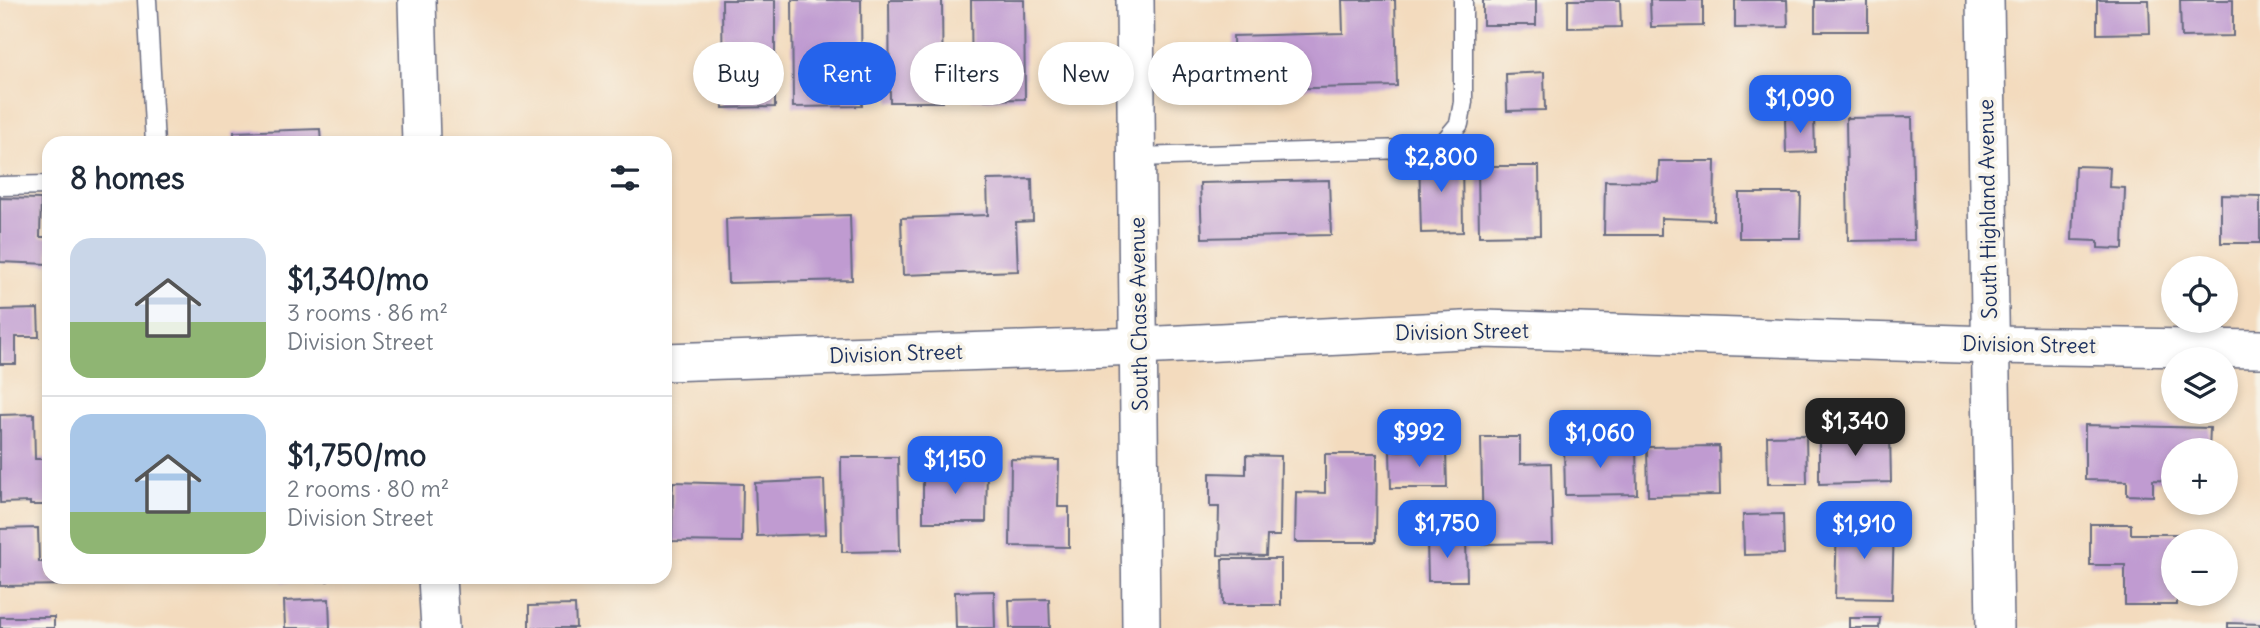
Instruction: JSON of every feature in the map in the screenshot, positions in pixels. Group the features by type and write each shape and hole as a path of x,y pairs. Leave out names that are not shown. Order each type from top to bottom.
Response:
{"street":[{"path":"417,0 421,136"},
{"name":"South Chase Avenue","path":"1135,0 1141,628"},
{"name":"South Highland Avenue","path":"1985,0 1994,628"},
{"name":"Division Street","path":"672,362 1140,346 1483,329 1991,345 2260,349"},
{"path":"437,584 440,628"}],"lane":[{"path":"147,0 155,136"},
{"path":"1137,157 1407,149 1443,142 1459,124 1463,102 1463,0"},
{"path":"0,186 42,185"}],"building":[{"path":"722,0 775,0 775,42 722,42"},
{"path":"792,0 861,0 861,42 798,42 798,105 862,106 793,107"},
{"path":"889,0 942,0 942,42 910,42 910,102 896,102 896,42 889,42"},
{"path":"971,0 1024,0 1025,99 1024,42 971,42"},
{"path":"1342,0 1395,0 1397,86 1312,88 1312,42 1233,42 1233,36 1343,33"},
{"path":"1483,0 1536,0 1536,25 1483,25"},
{"path":"1568,0 1620,0 1621,27 1568,28"},
{"path":"1650,0 1703,0 1703,26 1651,27"},
{"path":"1735,0 1787,0 1788,27 1735,28"},
{"path":"1815,0 1868,0 1868,31 1815,31"},
{"path":"2097,0 2149,0 2150,33 2097,34"},
{"path":"2180,0 2233,0 2233,36 2181,37"},
{"path":"1544,72 1545,110 1507,111 1506,74"},
{"path":"723,105 775,105 775,107 723,108"},
{"path":"1814,117 1815,152 1786,153 1785,118"},
{"path":"1912,117 1914,240 1848,241 1846,118"},
{"path":"320,129 320,136 234,136 234,132"},
{"path":"1419,155 1462,155 1463,232 1421,233"},
{"path":"1659,161 1715,161 1714,220 1661,218 1661,235 1604,235 1605,181 1658,182"},
{"path":"1478,166 1539,166 1540,235 1479,236"},
{"path":"2075,166 2110,167 2109,187 2125,188 2123,249 2098,248 2098,241 2072,240"},
{"path":"1032,179 1033,221 1016,222 1018,271 903,275 901,218 988,215 987,180"},
{"path":"1329,180 1331,235 1202,238 1200,183"},
{"path":"1739,193 1801,193 1800,238 1739,238"},
{"path":"2221,195 2260,196 2260,243 2221,243"},
{"path":"0,198 41,199 42,264 0,262"},
{"path":"850,215 852,280 728,283 726,219"},
{"path":"38,309 39,337 16,337 16,364 0,364 0,310"},
{"path":"34,414 35,459 42,459 42,505 30,505 30,502 0,503 0,415"},
{"path":"2085,425 2210,428 2210,438 2161,438 2161,480 2153,480 2153,496 2127,495 2127,481 2085,480"},
{"path":"1890,433 1891,482 1819,484 1819,434"},
{"path":"1806,435 1807,484 1768,484 1767,436"},
{"path":"1481,437 1520,437 1520,464 1551,463 1553,543 1483,544"},
{"path":"1636,445 1637,494 1565,495 1564,446"},
{"path":"1719,446 1720,495 1648,496 1647,447"},
{"path":"1446,450 1447,488 1391,488 1390,451"},
{"path":"1325,454 1377,454 1376,542 1295,542 1296,492 1325,493"},
{"path":"1246,455 1281,456 1280,536 1267,536 1266,556 1218,555 1219,507 1210,507 1210,473 1246,474"},
{"path":"841,457 898,457 900,551 842,552"},
{"path":"1011,459 1059,460 1058,507 1069,507 1069,547 1010,546"},
{"path":"923,470 987,470 986,522 923,522"},
{"path":"824,480 826,534 757,536 755,483"},
{"path":"673,482 743,484 742,542 672,541"},
{"path":"1783,514 1784,554 1744,555 1743,515"},
{"path":"1837,522 1894,524 1892,599 1835,598"},
{"path":"2090,524 2131,524 2131,534 2161,534 2161,605 2125,605 2125,565 2090,565"},
{"path":"38,528 42,584 70,585 0,586 0,529"},
{"path":"1427,539 1466,539 1467,581 1428,581"},
{"path":"1222,559 1281,559 1281,605 1223,605"},
{"path":"994,591 995,628 956,628 955,592"},
{"path":"329,599 330,628 285,628 284,601"},
{"path":"1049,599 1050,628 1010,628 1009,600"},
{"path":"575,605 576,628 529,628 529,606"},
{"path":"0,617 54,617 54,628 0,628"},
{"path":"1849,618 1880,618 1879,628 1849,628"},
{"path":"2228,623 2260,624 2260,628 2228,628"}]}
